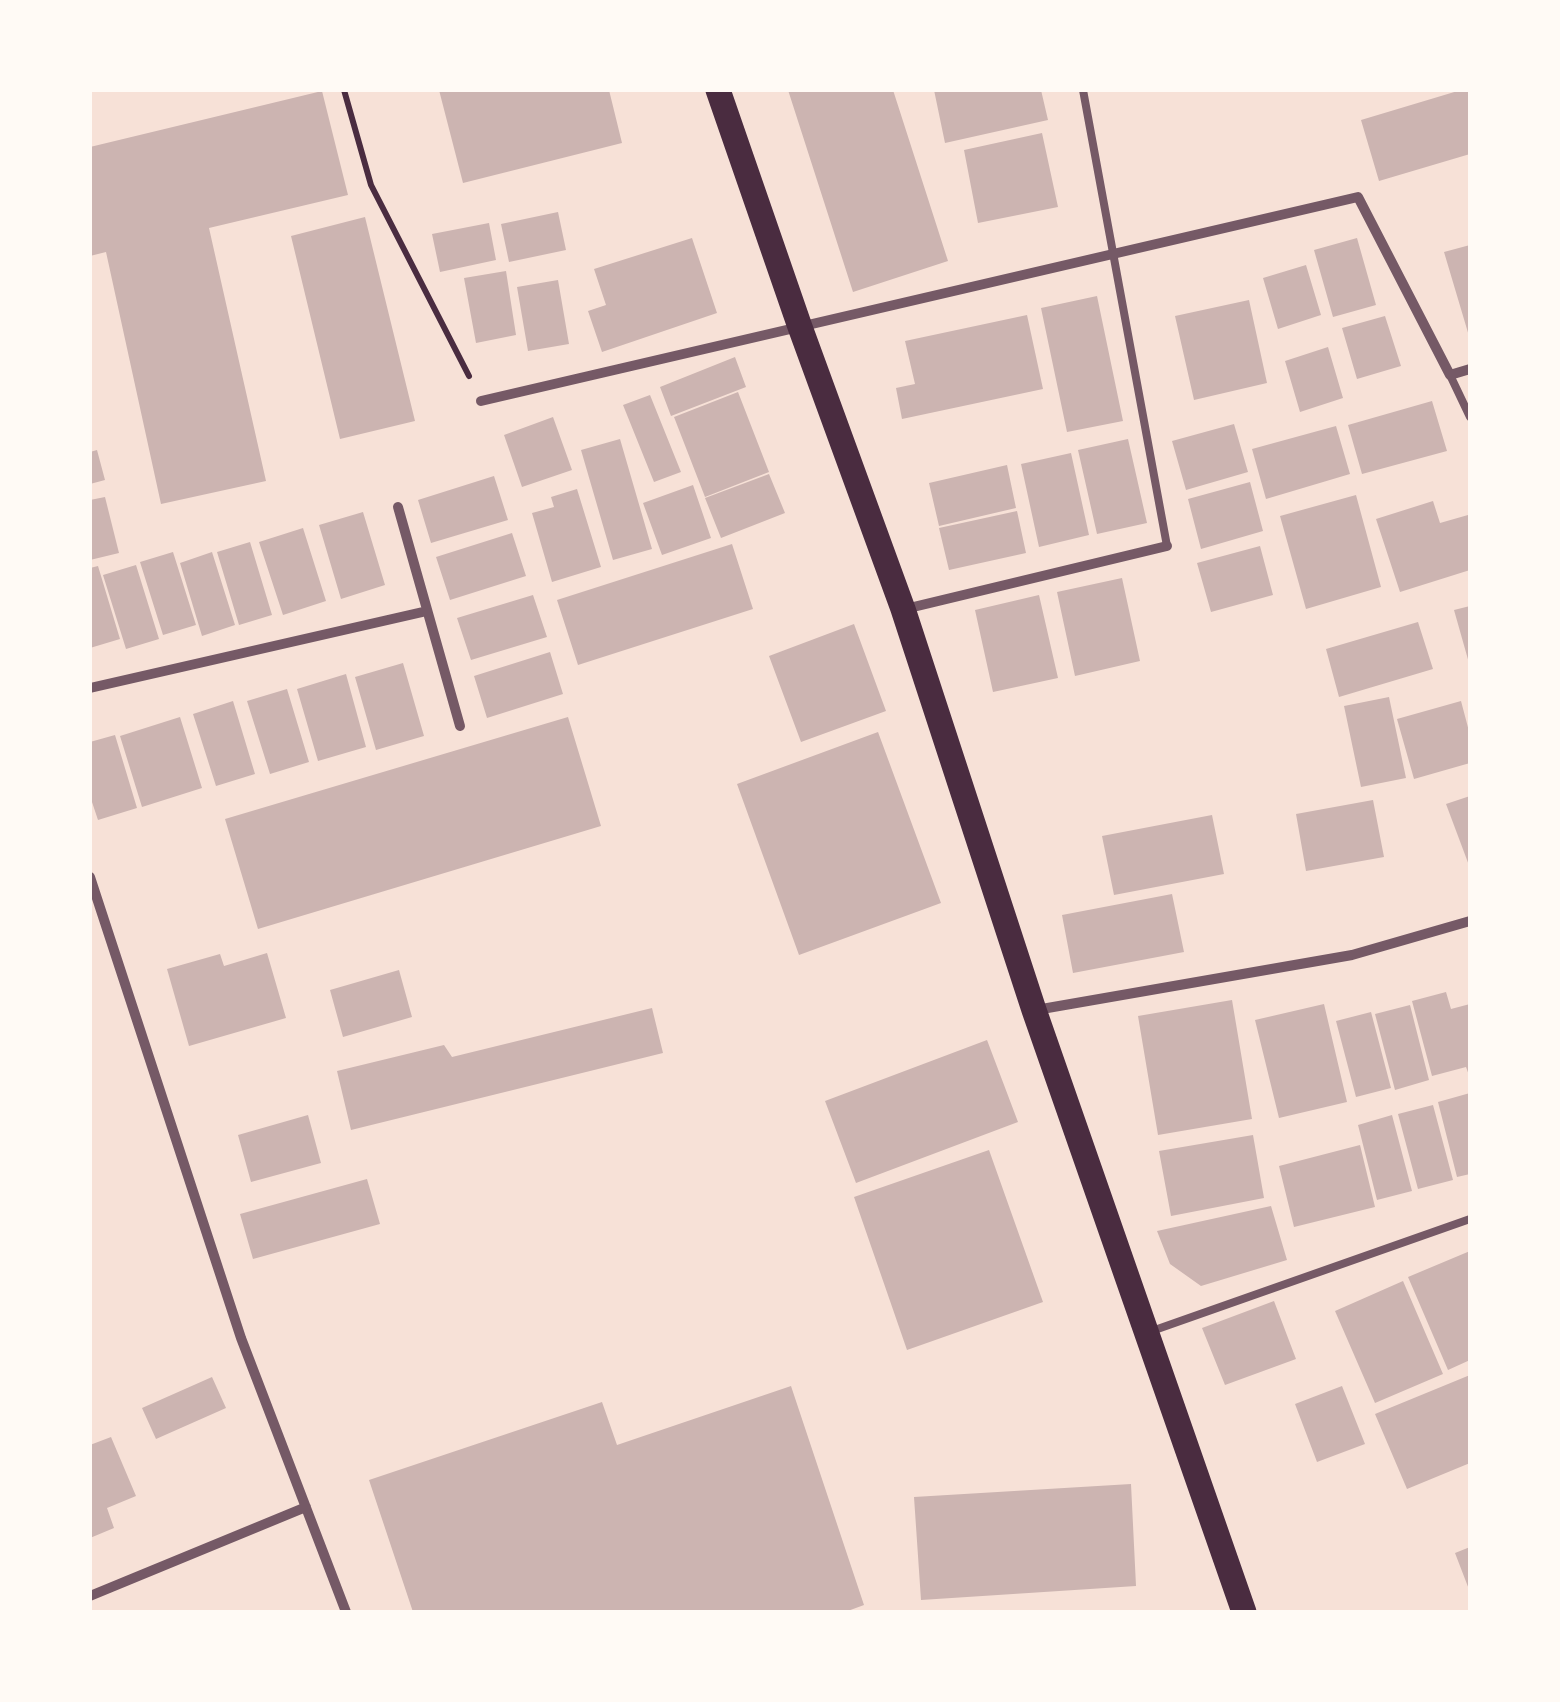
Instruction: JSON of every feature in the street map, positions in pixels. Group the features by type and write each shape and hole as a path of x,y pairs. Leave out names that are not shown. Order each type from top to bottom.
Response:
{"main road":[{"path":"718,90 903,609 1034,1010 1244,1612"}],"street":[{"path":"482,400 1358,197 1450,375 1470,369"},
{"path":"398,507 460,726"},
{"path":"903,609 1167,546"},
{"path":"90,688 428,611"},
{"path":"90,877 241,1338 346,1612"},
{"path":"1034,1010 1352,955 1470,920"},
{"path":"90,1596 306,1507"}],"lane":[{"path":"1083,90 1167,546"},
{"path":"1450,375 1470,416"},
{"path":"1147,1333 1470,1219"}],"path":[{"path":"344,90 371,185 482,400"}],"building":[{"path":"439,90 609,90 622,143 463,183"},
{"path":"788,90 893,90 948,261 853,292"},
{"path":"934,90 1041,90 1048,120 945,143"},
{"path":"1470,90 1470,154 1379,181 1361,120"},
{"path":"322,91 348,195 209,228 266,481 161,504 106,252 90,256 90,147"},
{"path":"1042,133 1058,207 978,223 964,150"},
{"path":"558,212 566,250 509,262 501,224"},
{"path":"365,217 415,421 340,439 291,236"},
{"path":"489,223 496,260 440,272 432,234"},
{"path":"692,238 717,313 602,352 588,311 606,305 594,269"},
{"path":"1357,238 1376,305 1333,317 1314,250"},
{"path":"1470,245 1470,336 1469,336 1444,252"},
{"path":"1306,265 1321,315 1278,329 1263,278"},
{"path":"506,271 516,335 476,343 464,278"},
{"path":"558,280 569,344 528,351 517,287"},
{"path":"1097,296 1123,421 1067,432 1041,308"},
{"path":"1249,300 1267,383 1194,400 1175,316"},
{"path":"1027,315 1043,389 902,419 896,388 915,384 905,341"},
{"path":"1385,316 1401,366 1357,379 1342,328"},
{"path":"1328,347 1343,398 1300,412 1285,361"},
{"path":"735,357 746,387 671,416 660,387"},
{"path":"738,392 769,472 705,497 674,417"},
{"path":"650,395 681,472 654,482 623,405"},
{"path":"1432,401 1447,451 1362,474 1348,425"},
{"path":"553,417 572,470 522,487 504,435"},
{"path":"1234,424 1248,472 1186,490 1172,441"},
{"path":"1336,426 1350,474 1266,499 1252,449"},
{"path":"620,439 652,549 613,560 581,450"},
{"path":"1128,439 1147,523 1097,534 1078,450"},
{"path":"97,450 105,480 90,484 90,452"},
{"path":"1071,453 1089,535 1039,547 1021,464"},
{"path":"1007,465 1016,508 939,526 929,483"},
{"path":"769,474 785,513 721,538 705,498"},
{"path":"494,476 508,520 431,543 418,500"},
{"path":"1250,482 1263,531 1201,549 1188,499"},
{"path":"693,485 711,538 662,555 643,503"},
{"path":"577,489 601,567 552,582 532,513 554,507 551,497"},
{"path":"1356,495 1381,587 1306,609 1280,516"},
{"path":"105,497 119,553 90,560 90,500"},
{"path":"1433,501 1440,523 1468,515 1470,570 1400,592 1376,519"},
{"path":"1017,511 1026,553 949,570 939,528"},
{"path":"363,512 385,585 341,599 319,525"},
{"path":"303,528 326,601 283,615 259,542"},
{"path":"512,533 526,576 450,600 436,557"},
{"path":"250,542 272,615 239,625 217,552"},
{"path":"732,544 753,609 578,665 557,600"},
{"path":"1260,546 1273,595 1211,612 1197,563"},
{"path":"173,552 196,625 163,635 140,562"},
{"path":"212,552 235,625 202,636 180,563"},
{"path":"136,565 159,639 126,649 103,575"},
{"path":"98,566 120,639 90,648 90,568"},
{"path":"1122,578 1140,661 1075,676 1057,592"},
{"path":"533,595 547,637 471,660 457,618"},
{"path":"1039,595 1058,678 993,692 975,610"},
{"path":"1470,606 1470,662 1469,663 1454,610"},
{"path":"1418,622 1433,669 1339,697 1326,649"},
{"path":"854,624 886,711 801,742 769,656"},
{"path":"550,652 563,694 487,718 474,676"},
{"path":"403,663 424,736 376,750 355,677"},
{"path":"346,674 366,747 318,761 297,689"},
{"path":"287,689 309,762 270,774 247,701"},
{"path":"1389,697 1406,778 1361,787 1344,706"},
{"path":"233,701 255,774 216,786 193,714"},
{"path":"1461,701 1470,735 1470,763 1414,779 1397,719"},
{"path":"180,717 202,788 142,807 120,736"},
{"path":"568,717 601,826 258,929 225,819"},
{"path":"878,732 941,903 799,955 737,784"},
{"path":"115,735 137,808 98,820 90,796 90,742"},
{"path":"1470,796 1470,868 1446,804"},
{"path":"1373,800 1384,857 1306,871 1296,814"},
{"path":"1212,815 1224,874 1114,895 1102,836"},
{"path":"1172,894 1184,952 1073,973 1062,915"},
{"path":"267,953 286,1018 189,1046 167,969 220,954 224,966"},
{"path":"399,970 412,1017 343,1037 330,990"},
{"path":"1446,992 1451,1009 1470,1004 1470,1078 1466,1067 1432,1076 1412,1001"},
{"path":"1232,1000 1252,1119 1158,1135 1138,1016"},
{"path":"1324,1004 1347,1102 1279,1118 1255,1020"},
{"path":"1410,1005 1429,1080 1395,1090 1375,1014"},
{"path":"652,1008 663,1053 351,1130 337,1071 444,1045 452,1057"},
{"path":"1371,1012 1391,1088 1356,1097 1336,1021"},
{"path":"987,1040 1018,1122 856,1183 825,1101"},
{"path":"1470,1093 1470,1174 1457,1177 1438,1102"},
{"path":"1433,1105 1453,1180 1418,1189 1398,1114"},
{"path":"308,1115 321,1163 251,1182 238,1135"},
{"path":"1392,1115 1412,1191 1377,1200 1358,1125"},
{"path":"1253,1135 1264,1198 1171,1216 1159,1151"},
{"path":"1360,1145 1375,1207 1294,1227 1279,1166"},
{"path":"989,1150 1043,1302 907,1350 854,1197"},
{"path":"367,1179 380,1224 253,1259 240,1214"},
{"path":"1271,1206 1287,1260 1201,1286 1170,1264 1157,1231"},
{"path":"1470,1251 1470,1360 1448,1370 1408,1277"},
{"path":"1403,1281 1443,1374 1375,1403 1335,1311"},
{"path":"1274,1301 1296,1359 1225,1385 1202,1328"},
{"path":"1470,1375 1470,1463 1407,1489 1375,1414"},
{"path":"212,1377 226,1408 156,1439 142,1408"},
{"path":"791,1386 864,1605 845,1612 413,1612 369,1480 602,1402 617,1445"},
{"path":"1342,1386 1365,1444 1317,1462 1295,1404"},
{"path":"111,1437 136,1496 107,1508 114,1528 90,1538 90,1445"},
{"path":"1131,1484 1136,1586 921,1600 914,1497"},
{"path":"1470,1547 1470,1592 1455,1553"}]}
